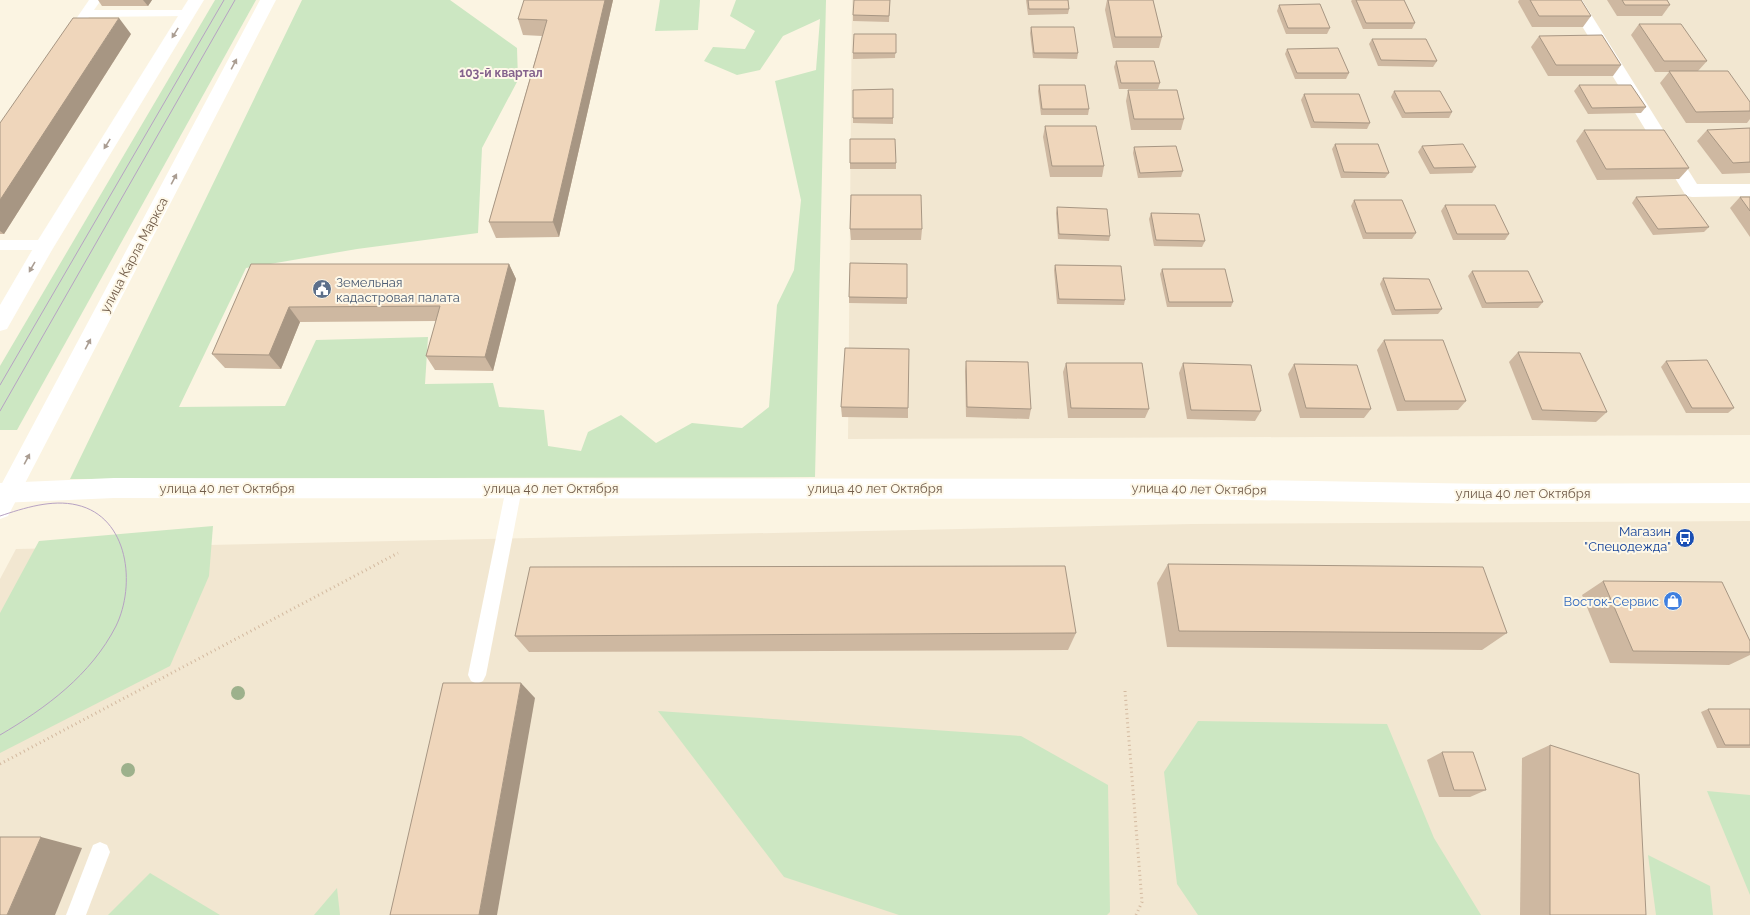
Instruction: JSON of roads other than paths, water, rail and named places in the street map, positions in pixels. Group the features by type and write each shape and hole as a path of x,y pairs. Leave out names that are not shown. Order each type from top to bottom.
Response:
{"street":[{"name":"улица Карла Маркса","path":"3,498 268,0"},
{"path":"1574,0 1692,191 1750,190"},
{"path":"0,323 45,245 192,7"},
{"name":"улица 40 лет Октября","path":"3,498 114,488 1188,489 1502,494 1750,493"}],"lane":[{"path":"63,46 95,0"},
{"path":"86,14 192,7"},
{"path":"0,245 45,245"},
{"path":"477,675 514,488"},
{"path":"76,915 100,852"}],"tram line":[{"path":"0,385 224,0"},
{"path":"0,411 235,0"},
{"path":"0,516 28,507 58,503 77,505 94,512 108,523 117,538 124,555 126,573 126,591 122,610 116,626 106,644 94,660 66,689 50,702 0,735"}],"place":[{"name":"Земельная кадастровая палата","path":"322,289"},
{"name":"Магазин \"Спецодежда\"","path":"1685,538"},
{"name":"Восток-Сервис","path":"1673,601"}],"district":[{"name":"103-й квартал","path":"501,73"}]}
